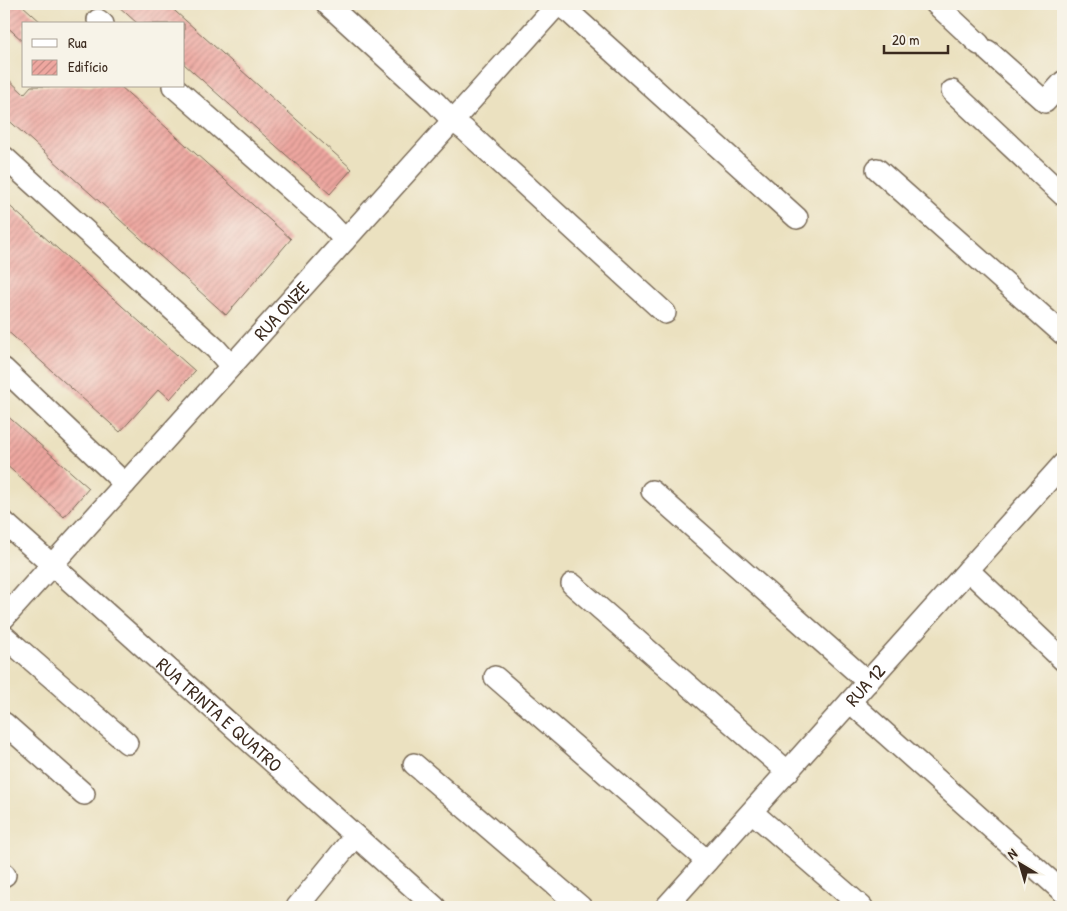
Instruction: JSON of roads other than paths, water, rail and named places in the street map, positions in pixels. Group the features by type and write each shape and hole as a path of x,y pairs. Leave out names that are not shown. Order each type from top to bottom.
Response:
{"street":[{"path":"327,4 665,313"},
{"path":"558,4 796,218"},
{"name":"RUA ONZE","path":"4,618 558,4"},
{"path":"936,4 1045,102 1063,82"},
{"path":"176,88 345,240"},
{"path":"952,91 1063,195"},
{"path":"4,157 216,349 231,366"},
{"path":"877,168 1063,334"},
{"path":"4,369 125,484"},
{"name":"RUA 12","path":"666,907 1063,464"},
{"path":"652,491 868,682"},
{"name":"RUA TRINTA E QUATRO","path":"4,522 435,907"},
{"path":"968,570 1063,660"},
{"path":"572,584 788,772"},
{"path":"4,636 127,743"},
{"path":"495,677 708,861"},
{"path":"850,702 1063,892"},
{"path":"4,723 84,794"},
{"path":"414,764 581,907"},
{"path":"752,812 862,907"},
{"path":"296,907 356,836"}]}
